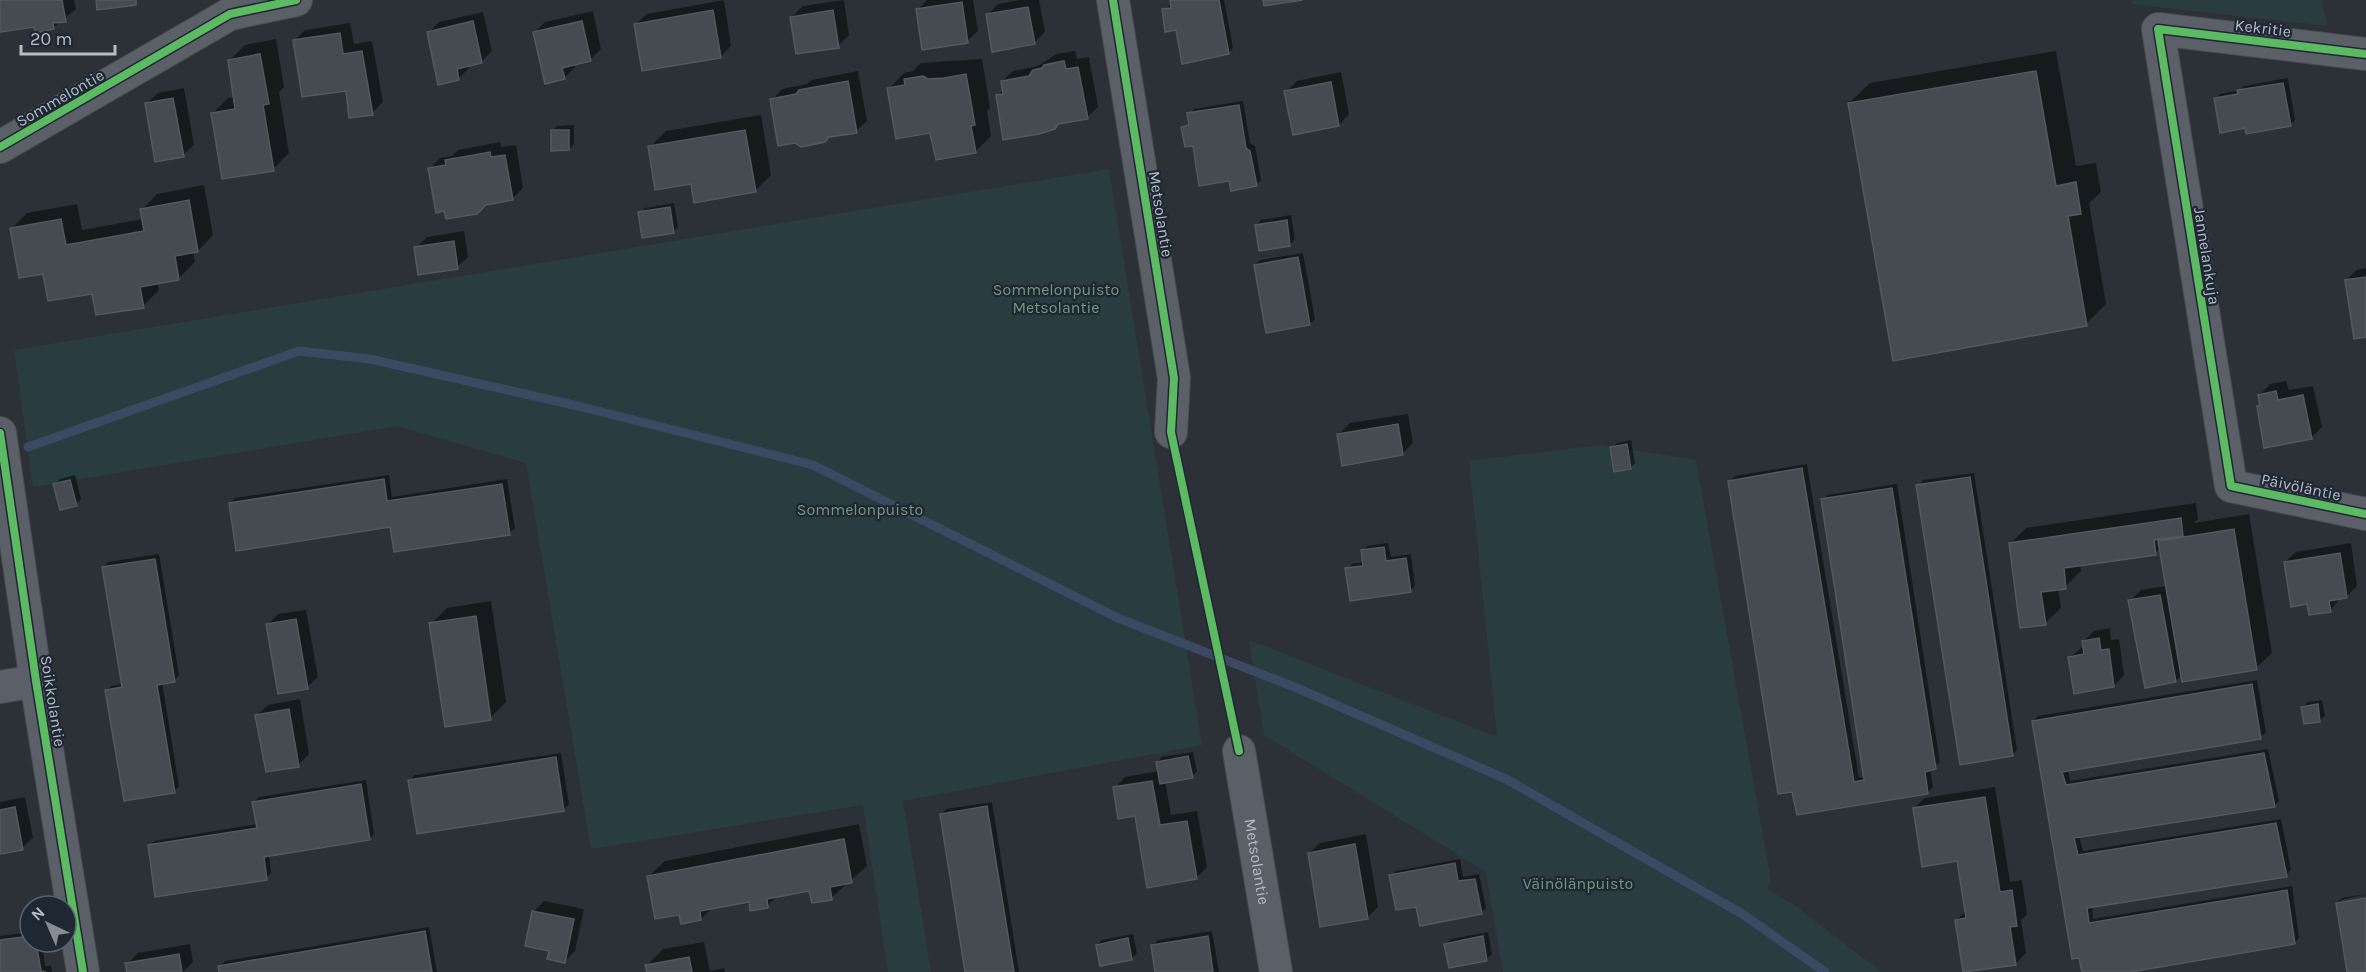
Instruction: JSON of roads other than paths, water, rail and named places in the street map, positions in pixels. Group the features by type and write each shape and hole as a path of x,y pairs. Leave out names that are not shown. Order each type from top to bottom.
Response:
{"street":[{"name":"Sommelontie","path":"0,147 230,14 296,0"},
{"name":"Metsolantie","path":"1113,0 1174,378 1171,432"},
{"name":"Kekritie","path":"2158,29 2366,54"},
{"name":"Jannelankuja","path":"2158,29 2230,486"},
{"name":"Soikkolantie","path":"0,433 36,681 83,972"},
{"name":"Päivöläntie","path":"2230,486 2366,514"},
{"path":"0,687 36,681"},
{"name":"Metsolantie","path":"1239,751 1276,972"}],"waterway":[{"path":"28,447 299,351 370,359 578,406 813,465 1118,618 1297,688 1506,779 1744,915 1825,972"}],"park label":[{"name":"Sommelonpuisto Metsolantie","path":"1056,298"},
{"name":"Sommelonpuisto","path":"860,509"},
{"name":"Väinölänpuisto","path":"1578,883"}]}
